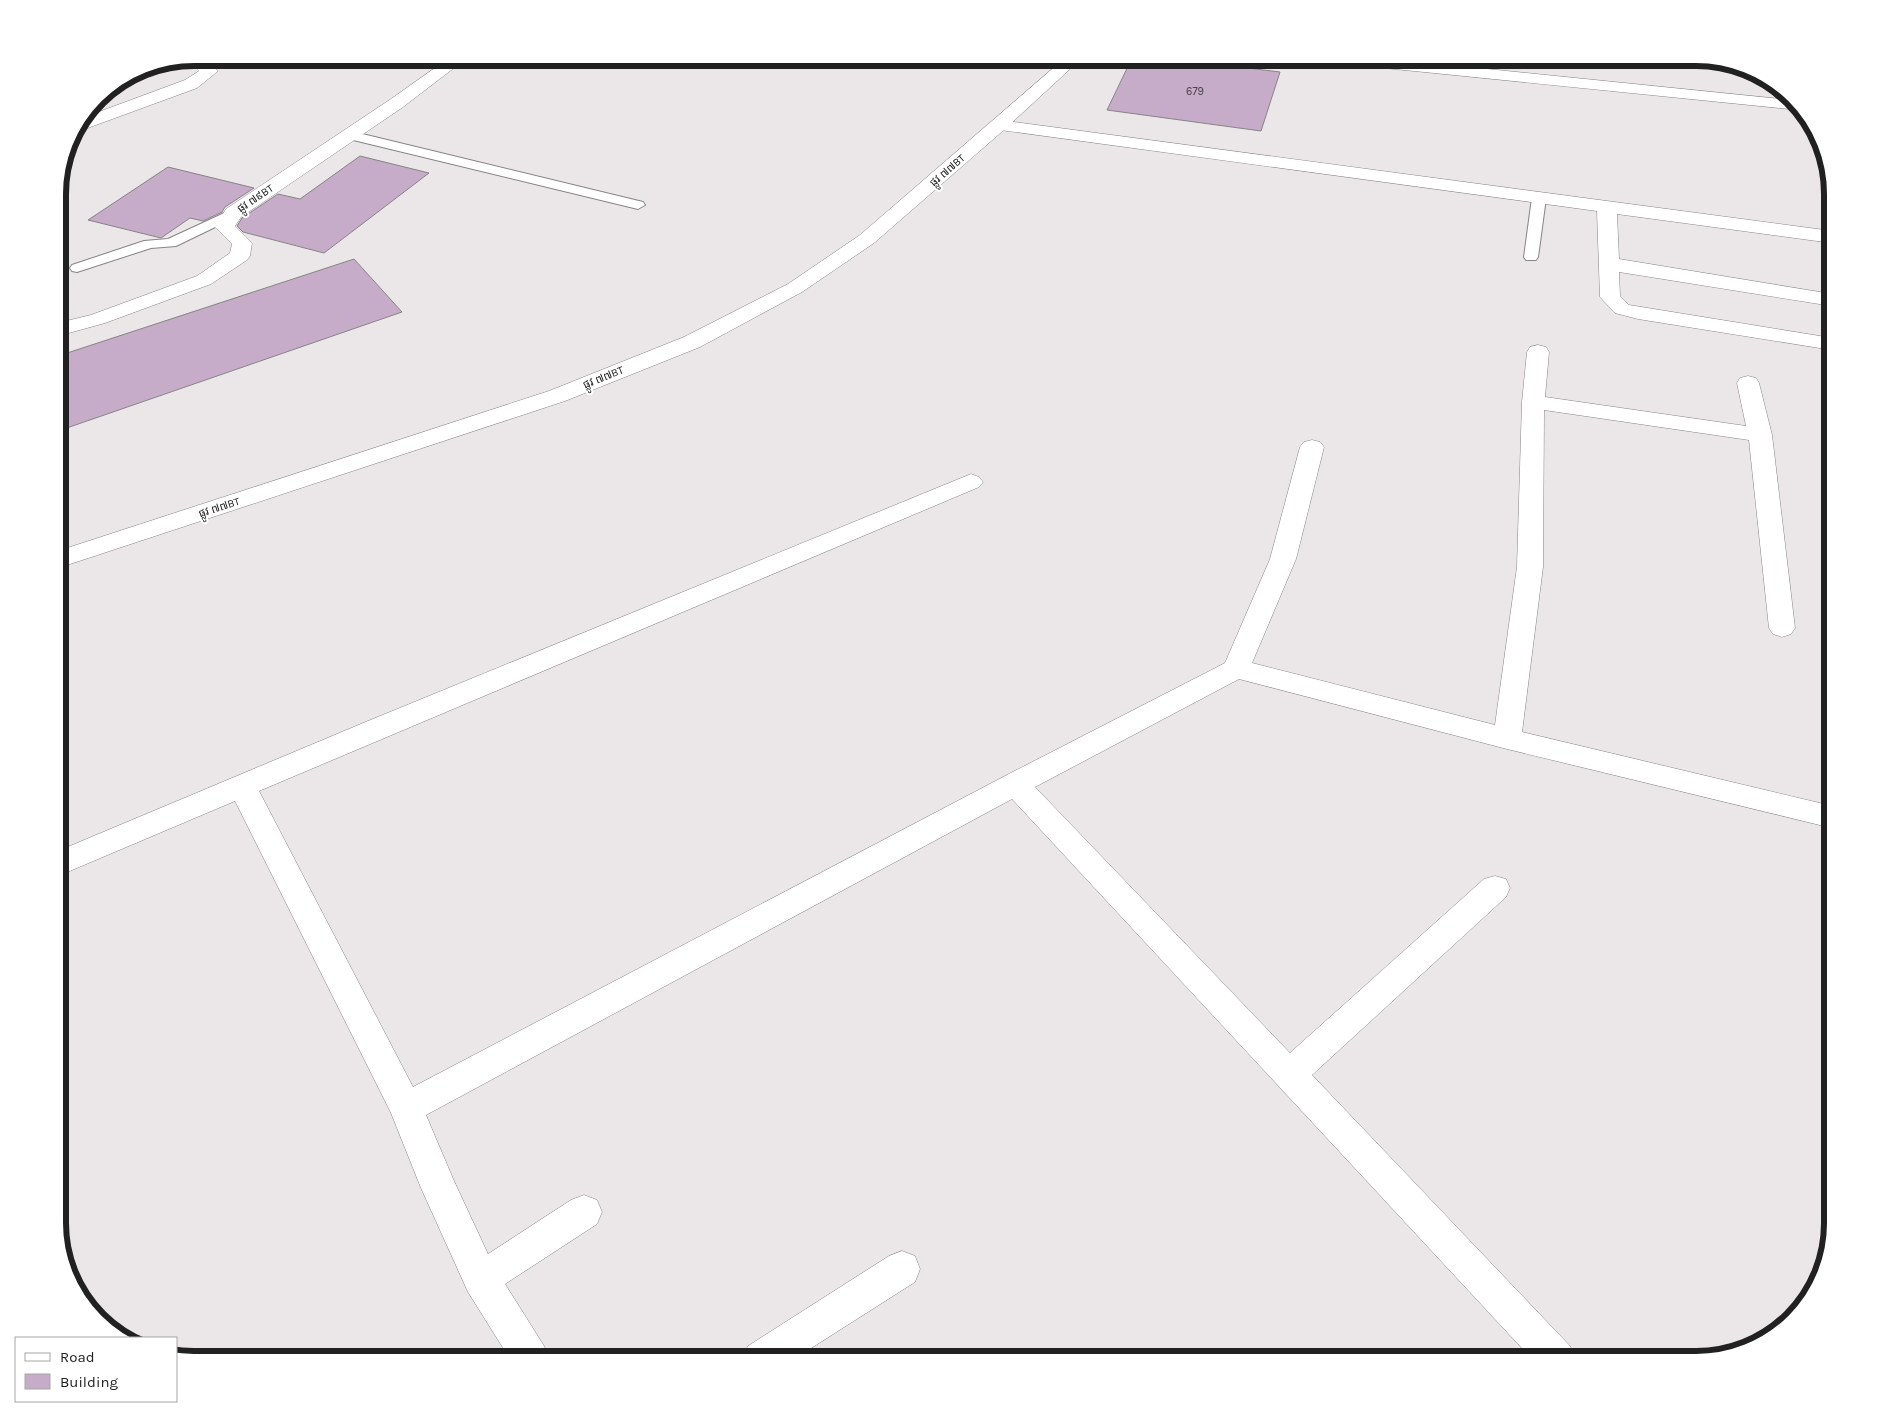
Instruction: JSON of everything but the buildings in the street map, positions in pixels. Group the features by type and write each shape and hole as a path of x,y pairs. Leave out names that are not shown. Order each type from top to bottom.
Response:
{"street":[{"path":"90,121 191,84 209,71 204,66"},
{"name":"ផ្លូវ ៧៩BT","path":"67,327 204,280 240,256 242,243 225,227 233,214 397,103 447,66"},
{"name":"ផ្លូវ ៧៧BT","path":"67,557 557,396 692,342 795,288 867,239 1000,125 1065,66"},
{"path":"1412,66 1787,105"},
{"path":"1000,125 1824,236"},
{"path":"1607,207 1610,296 1622,309 1824,343"},
{"path":"1609,264 1824,299"},
{"path":"1507,739 1530,567 1533,402 1538,352"},
{"path":"1748,383 1760,435 1782,628"},
{"path":"1533,402 1760,435"},
{"path":"406,1108 1015,784 1236,669 1283,559 1312,447"},
{"path":"67,860 971,482"},
{"path":"1236,669 1507,739 1824,815"},
{"path":"1015,784 1549,1351"},
{"path":"242,786 406,1108 439,1188 481,1279 525,1351"},
{"path":"1289,1076 1495,888"},
{"path":"481,1279 584,1212"},
{"path":"775,1351 902,1269"}],"lane":[{"path":"350,135 638,204"},
{"path":"1531,257 1539,198"},
{"path":"77,268 149,244 171,243 233,214"}]}
